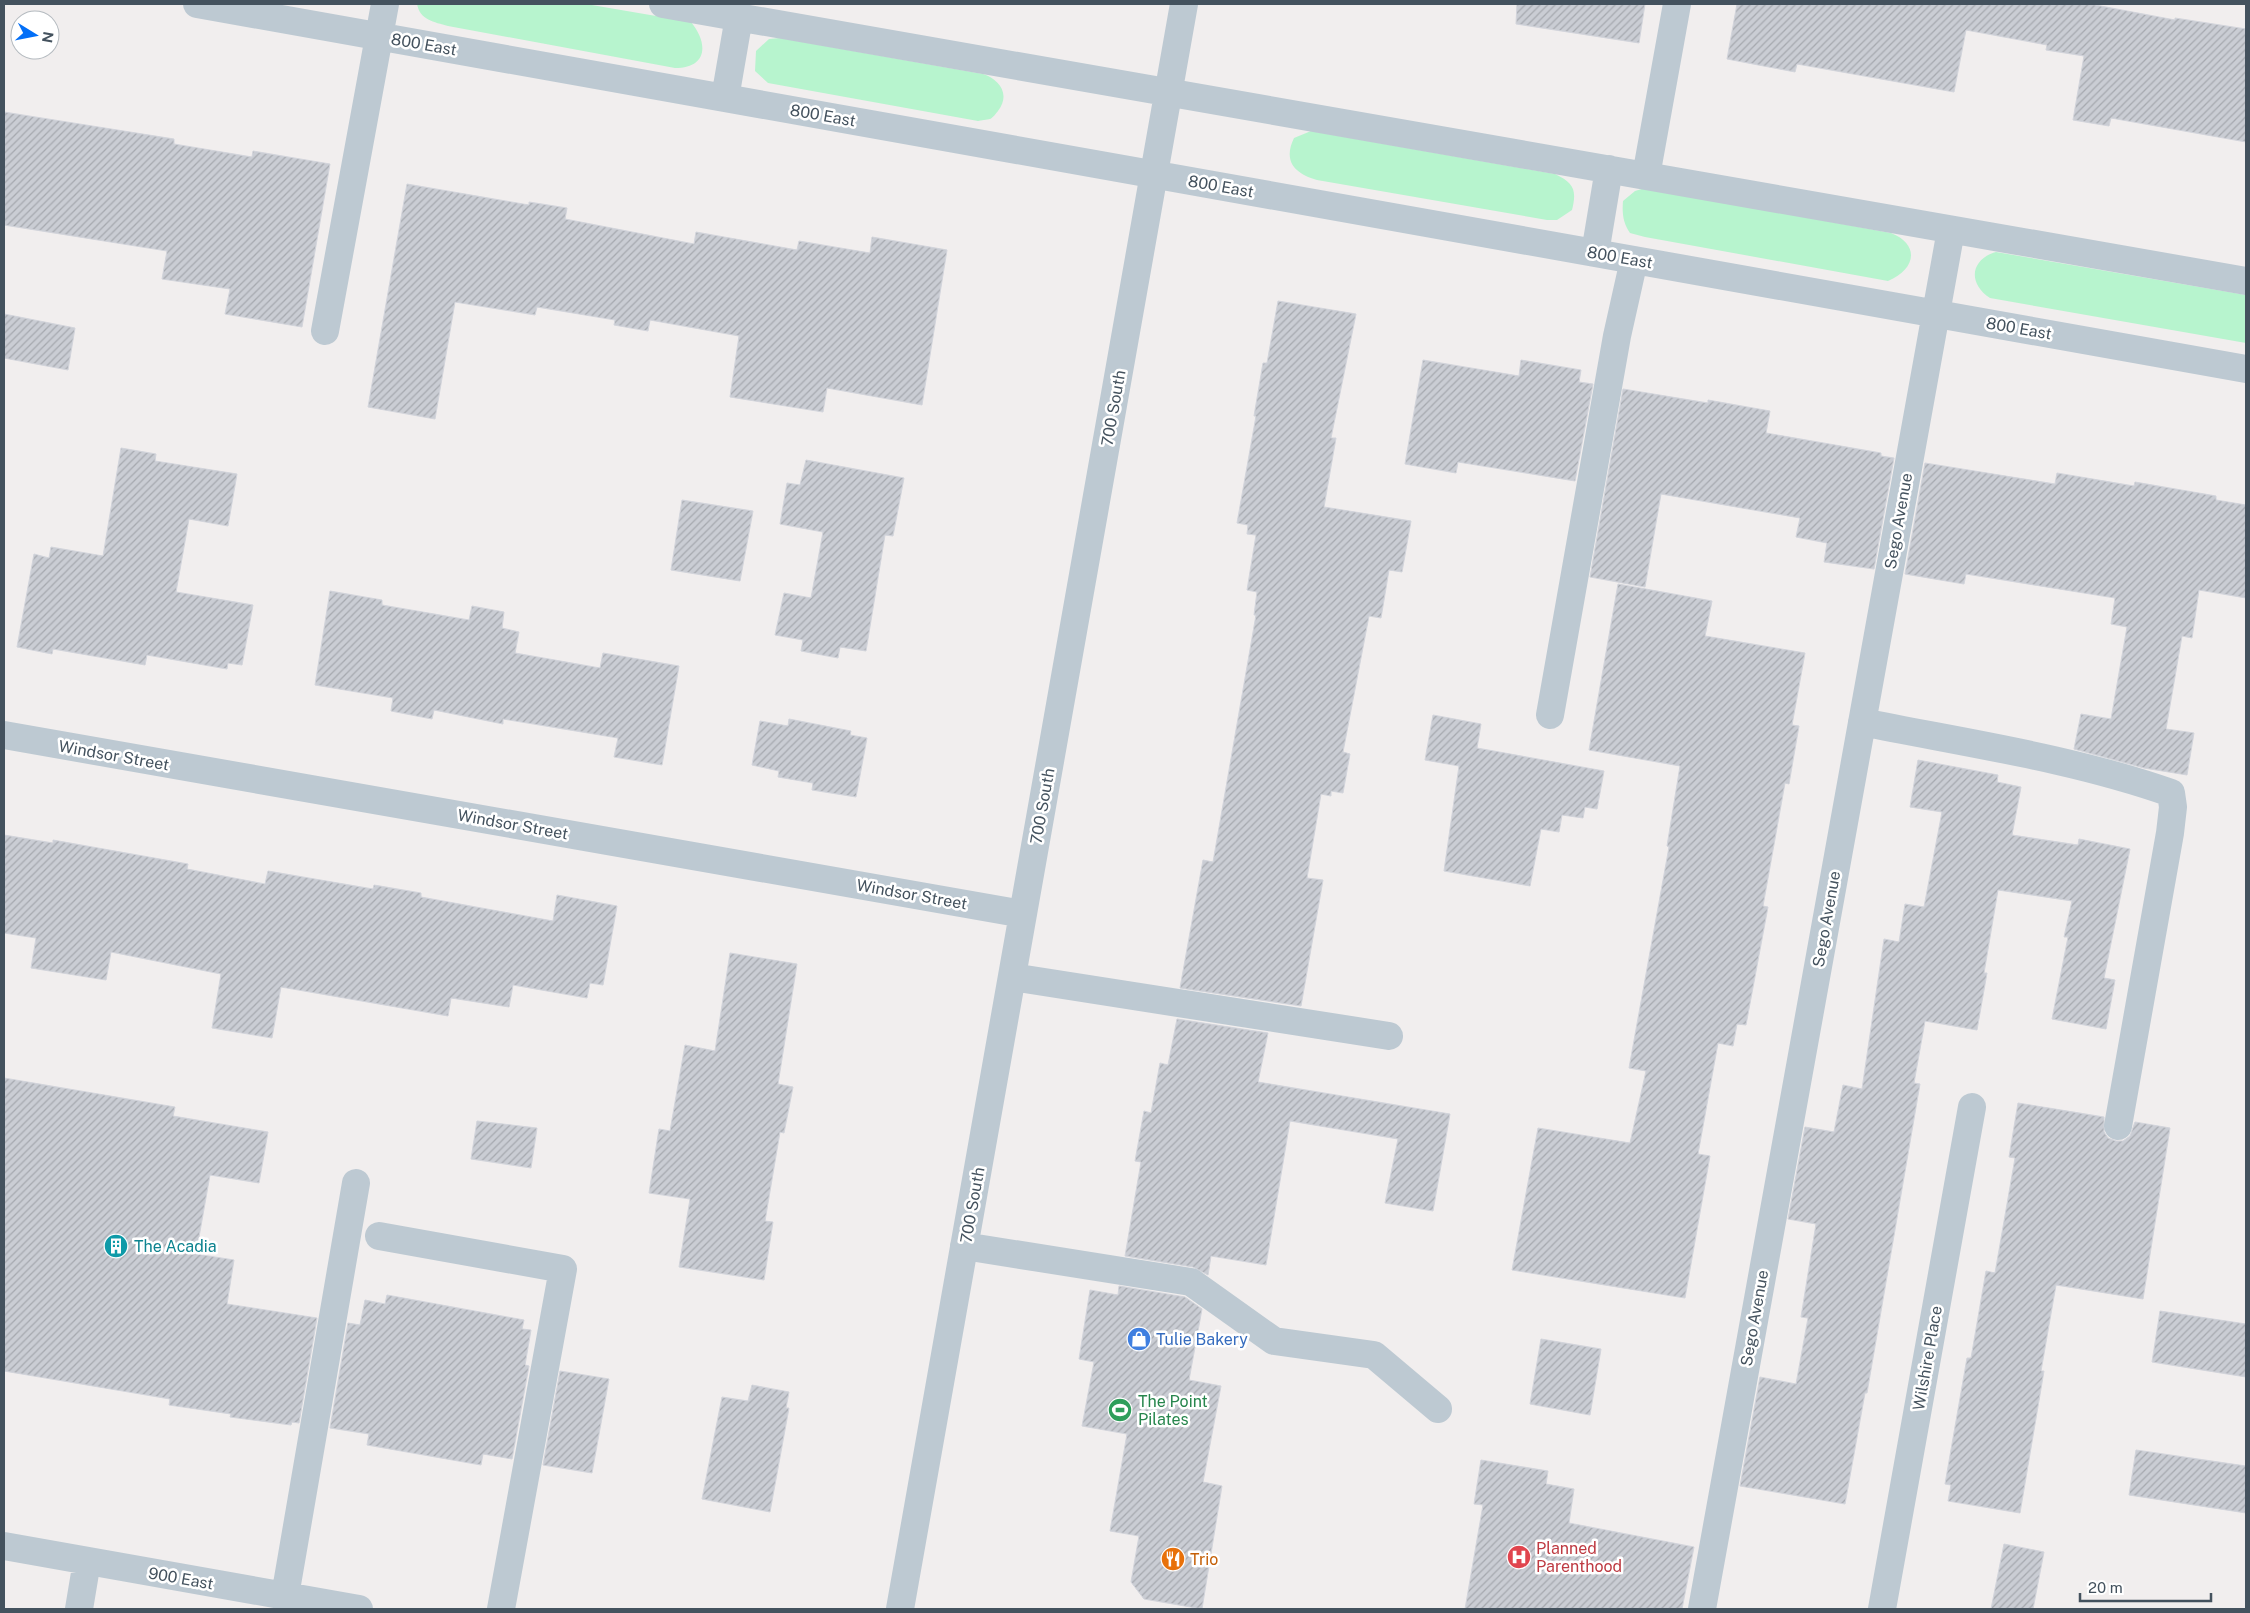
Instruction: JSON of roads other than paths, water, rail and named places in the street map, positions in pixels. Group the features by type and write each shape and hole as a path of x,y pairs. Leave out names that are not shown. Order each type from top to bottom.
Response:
{"street":[{"name":"800 East","path":"197,4 2246,369"},
{"path":"325,331 385,4"},
{"path":"663,4 2246,281"},
{"name":"700 South","path":"900,1609 1184,4"},
{"path":"1646,176 1677,4"},
{"path":"724,98 739,17"},
{"path":"1595,253 1609,170"},
{"name":"Sego Avenue","path":"1702,1609 1951,230"},
{"path":"1550,715 1617,336 1634,260"},
{"path":"1862,722 2044,759 2134,780 2171,793 2173,806 2170,833 2118,1126"},
{"name":"Windsor Street","path":"4,735 1023,914"},
{"path":"1012,977 1389,1036"},
{"name":"Wilshire Place","path":"1882,1609 1972,1108"},
{"path":"285,1596 356,1183"},
{"path":"379,1236 563,1269 501,1609"},
{"path":"964,1246 1191,1282 1274,1341 1374,1355 1438,1409"},
{"name":"900 East","path":"4,1546 359,1609"},
{"path":"79,1609 87,1561"}],"place":[{"name":"The Acadia","path":"116,1246"},
{"name":"Tulie Bakery","path":"1139,1339"},
{"name":"The Point Pilates","path":"1120,1410"},
{"name":"Planned Parenthood","path":"1519,1557"},
{"name":"Trio","path":"1173,1559"}]}
